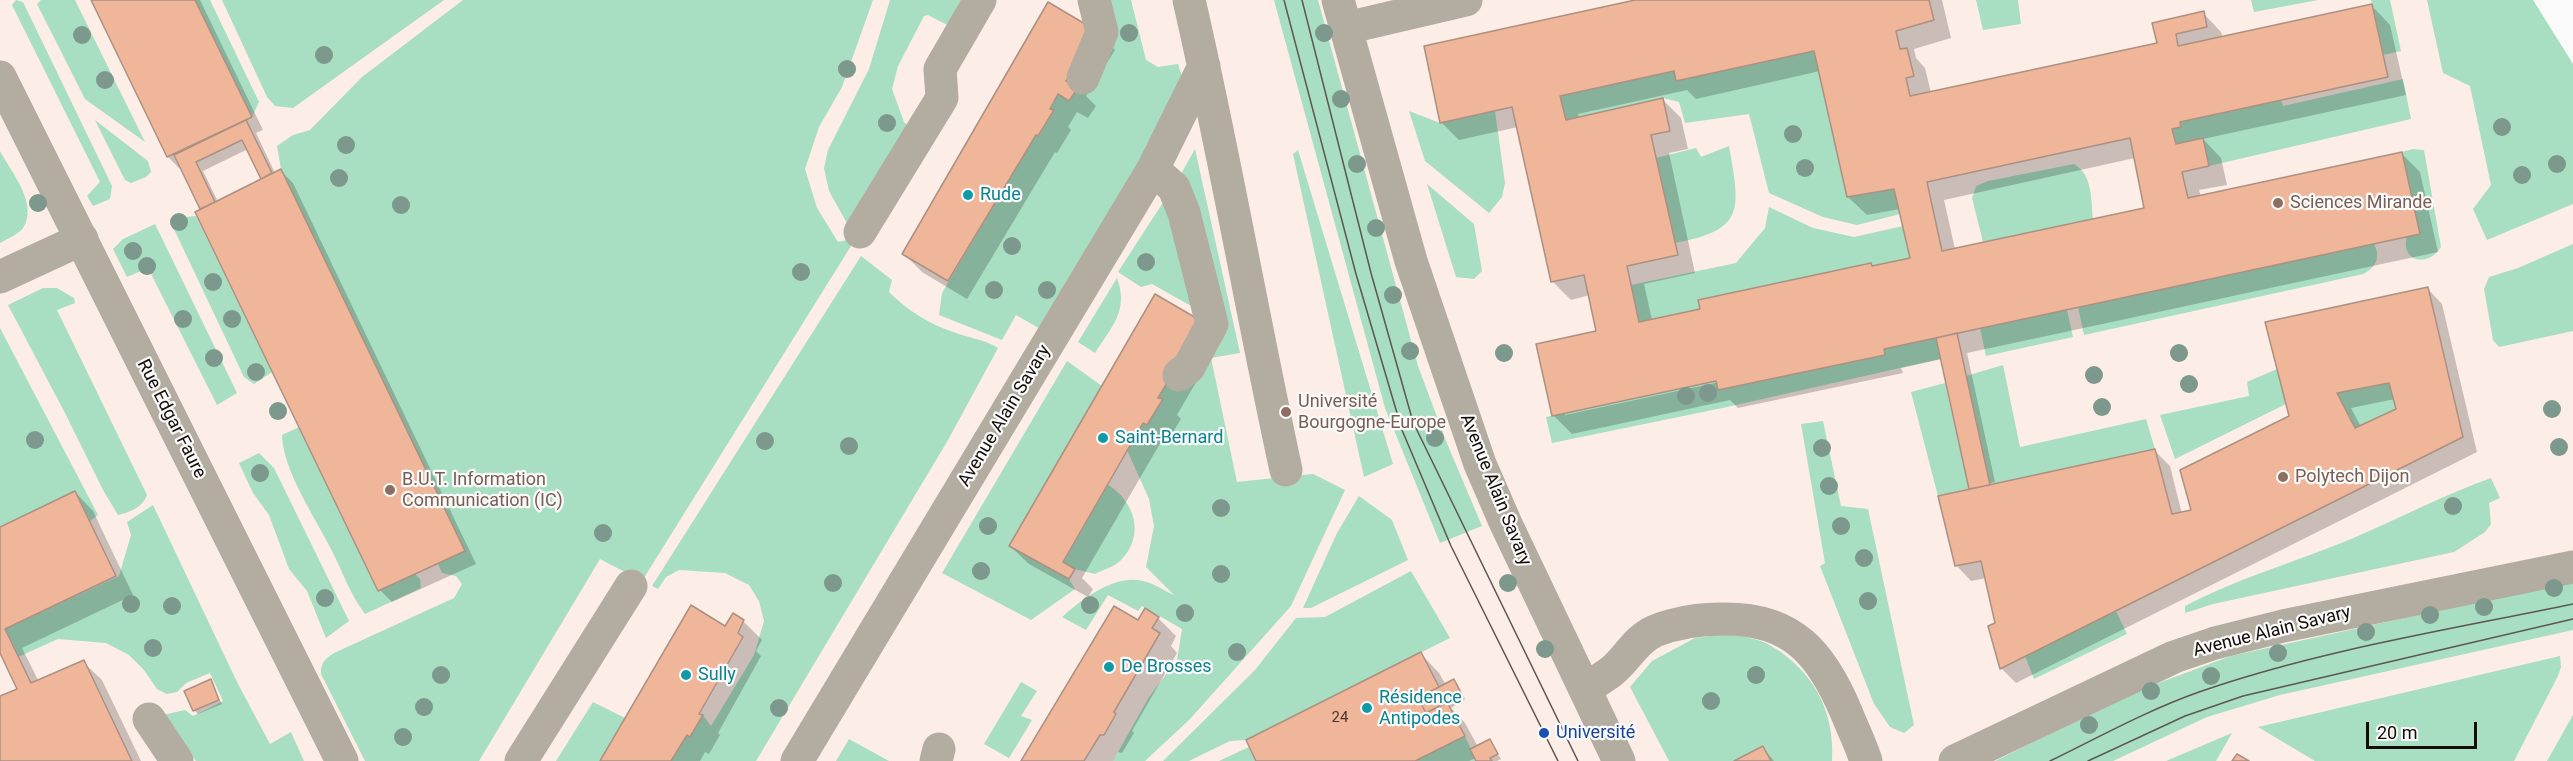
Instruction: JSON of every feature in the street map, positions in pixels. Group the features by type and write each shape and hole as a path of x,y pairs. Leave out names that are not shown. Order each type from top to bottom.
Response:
{"lane":[{"path":"860,232 942,98 940,69 980,0"},
{"path":"1083,78 1102,32 1094,0"},
{"path":"1189,0 1286,470"},
{"path":"1342,14 1466,0"},
{"name":"Avenue Alain Savary","path":"1342,14 1412,261 1480,464 1506,524 1619,761"},
{"name":"Avenue Alain Savary","path":"797,761 1154,169 1204,66"},
{"name":"Rue Edgar Faure","path":"0,77 342,761"},
{"path":"1154,169 1174,188 1184,213 1212,324 1189,367 1179,375"},
{"path":"0,277 82,239"},
{"name":"Avenue Alain Savary","path":"1955,761 2174,657 2215,643 2283,626 2573,567"},
{"path":"521,761 631,586"},
{"path":"1585,689 1613,670 1641,639 1656,631 1709,619 1759,622 1782,630 1815,655 1824,666 1833,680 1866,761"},
{"path":"149,719 177,761"}],"shaded area":[{"name":"Université Bourgogne-Europe","path":"0,0 2533,0 2573,64 2573,761 0,761"}],"green space":[{"path":"16,0 23,2 112,186 110,199 93,206 87,196 100,182 12,5"},
{"path":"41,0 75,0 145,142 85,99 37,4"},
{"path":"195,0 210,0 259,102 252,117"},
{"path":"222,0 444,0 293,108 275,106 267,97"},
{"path":"463,0 873,0 842,87 819,127 805,169 817,208 838,242 856,238 642,581 600,559 479,761 365,761 321,674 323,664 334,653 454,598 462,584 456,576 442,573 438,564 465,551 281,169 277,146 293,135 310,130 362,77"},
{"path":"890,0 971,0 955,29 928,15 924,16 898,66 892,89 904,122 908,126 849,227 829,191 824,168 828,150 869,69"},
{"path":"1105,0 1131,0 1146,60 1158,67 1178,64 1183,80 1182,92 1042,330 1016,315 1002,340 939,315 942,293 1036,135 1039,136 1054,111 1050,109 1058,94 1069,101 1079,86"},
{"path":"1274,0 1318,0 1418,366 1446,441 1482,526 1440,543 1385,408"},
{"path":"1976,0 2018,0 2021,24 1983,30"},
{"path":"2251,0 2318,0 2254,12"},
{"path":"2371,0 2390,0 2401,51 2383,55"},
{"path":"2427,0 2533,0 2573,64 2573,204 2487,240 2473,209 2491,185 2470,86 2443,73"},
{"path":"1814,51 1847,197 1894,189 1900,214 1857,225 1823,217 1769,193 1749,114 1685,123 1679,102 1663,98 1566,120 1560,96 1674,71 1676,81"},
{"path":"2403,79 2411,119 2209,166 2203,138 2176,144 2172,129 2180,122 2281,100 2283,106"},
{"path":"1409,111 1440,123 1495,111 1505,183 1502,197 1489,213 1425,161"},
{"path":"95,120 148,161 151,172 146,177 131,183 125,180"},
{"path":"1729,146 1735,186 1733,213 1726,223 1715,231 1698,238 1675,243 1656,158 1696,148 1701,157"},
{"path":"1195,149 1240,353 1211,358 1237,482 1313,474 1345,490 1291,606 1190,719 1145,761 1113,761 1149,697 1177,660 1182,629 1142,606 1138,611 1108,595 1086,630 1062,617 1089,596 1121,581 1147,582 1174,595 1146,567 1154,526 1149,499 1127,450 1143,423 1147,425 1163,400 1158,398 1171,376 1216,322 1181,174"},
{"path":"2413,149 2424,150 2441,247 2436,254 2423,260 2411,256 2406,245 2407,236 2420,233 2402,152"},
{"path":"1298,150 1393,464 1364,477 1293,154"},
{"path":"0,151 22,188 28,209 23,228 0,243"},
{"path":"2074,164 2088,181 2093,220 1983,242 1972,198 1976,186 1988,181"},
{"path":"1427,184 1474,224 1482,271 1474,279 1456,277"},
{"path":"1171,190 1200,311 1152,284 1141,287 1118,272"},
{"path":"1769,207 1813,228 1854,237 1903,226 1910,258 1872,266 1871,263 1699,300 1700,309 1639,322 1631,285 1736,263 1765,228"},
{"path":"196,216 272,372 254,384 244,377 172,225 175,218"},
{"path":"155,224 237,393 217,405 151,274 141,271 127,277 113,249 123,239"},
{"path":"2374,244 2377,253 2376,262 2363,274 2084,335 2078,307"},
{"path":"2573,244 2573,331 2499,347 2493,340 2484,289 2489,277 2518,268"},
{"path":"861,256 892,280 889,292 903,305 944,329 998,348 948,440 756,761 671,761 703,715 711,726 754,655 764,621 759,601 749,585 725,573 679,570 666,577 658,589 652,586"},
{"path":"1117,278 1121,300 1120,309 1113,326 1095,353 1078,342"},
{"path":"43,288 57,288 74,298 75,303 57,310 147,495 135,509 118,515 8,305"},
{"path":"2067,310 2073,337 1986,356 1980,328"},
{"path":"0,328 98,515 90,521 75,491 0,527"},
{"path":"1936,338 1940,359 1727,407 1552,443 1546,417 1716,381 1719,390 1885,355 1884,349"},
{"path":"1067,361 1102,386 1009,546 1069,579 1075,589 1031,620 942,573"},
{"path":"2003,365 2020,447 2146,419 2155,449 1990,485 1966,376"},
{"path":"2277,369 2286,404 2175,459 2160,415 2249,396 2247,382"},
{"path":"1945,383 1969,489 1938,496 1911,392"},
{"path":"2389,383 2396,409 2355,428 2337,393"},
{"path":"1823,421 1841,506 1868,509 1914,725 1904,733 1890,727 1874,704 1820,566 1825,563 1801,424"},
{"path":"299,427 378,591 415,574 420,579 421,588 365,614 350,590 288,464 282,435"},
{"path":"259,453 274,468 349,621 326,638 307,591 289,569 269,515 253,493 239,463"},
{"path":"2491,478 2500,498 2489,503 2491,524 2485,532 2454,552 2213,604 2185,613 2185,606 2205,596 2351,539 2438,499"},
{"path":"1107,484 1117,491 1130,509 1135,530 1133,541 1120,561 1111,567 1095,574 1075,569 1063,562"},
{"path":"1359,496 1392,520 1408,560 1311,608 1303,608 1337,533"},
{"path":"153,505 237,682 270,744 291,732 304,761 196,761 163,715 185,710 193,716 223,701 210,673 186,683 177,692 167,694 157,689 144,670 129,655 106,643 58,639 18,657 5,629 119,576 131,535 127,522"},
{"path":"1411,571 1450,638 1246,740 1230,741 1189,761 1163,761 1255,670 1296,618 1325,617"},
{"path":"2573,581 2573,630 2280,695 2207,717 2113,761 1995,761 2137,691 2231,656"},
{"path":"2116,611 2127,634 2034,679 2025,656"},
{"path":"1732,633 1771,646 1786,656 1810,680 1819,695 1830,726 1832,761 1669,761 1630,687 1652,661 1695,638"},
{"path":"2560,656 2561,667 2558,676 2514,761 2315,761 2258,727"},
{"path":"1021,682 1037,691 1021,716 1032,720 1009,758 984,744"},
{"path":"593,702 625,718 600,761 556,761"},
{"path":"2573,715 2573,761 2547,761"},
{"path":"2232,733 2216,761 2166,761"},
{"path":"1465,736 1476,761 1415,761"},
{"path":"849,739 889,761 836,761"},
{"path":"1249,747 1256,761 1219,761"}],"building":[{"path":"91,0 195,0 252,117 167,157"},
{"name":"Sciences Mirande","path":"1635,0 1929,0 1934,20 1896,31 1900,49 1907,48 1914,76 1906,78 1910,96 2157,43 2152,23 2204,11 2207,27 2176,34 2178,46 2372,4 2388,77 2180,122 2181,127 2172,129 2176,144 2203,138 2209,166 2182,172 2188,198 2402,152 2420,234 1884,349 1885,355 1718,390 1716,381 1552,416 1536,344 1596,331 1584,275 1551,282 1512,107 1440,123 1424,46","holes":["1814,51 1847,197 1894,189 1910,258 1872,266 1871,263 1698,300 1700,309 1639,322 1627,266 1678,255 1651,135 1670,131 1663,98 1566,120 1560,96 1674,71 1676,81","2130,138 2144,208 1942,251 1927,182"]},
{"name":"Rude","path":"1048,2 1097,31 1066,81 1079,86 1069,101 1058,94 1050,109 1054,110 1038,136 1036,135 948,281 902,254"},
{"path":"246,120 272,173 261,179 242,140 196,162 215,202 200,209 174,155"},
{"path":"281,169 465,551 378,591 195,212"},
{"name":"Polytech Dijon","path":"2428,287 2463,437 2000,669 1988,626 1995,623 1981,561 1955,566 1938,496 2155,449 2172,514 2191,510 2180,470 2289,416 2265,322","holes":["2389,383 2396,409 2355,428 2337,393"]},
{"name":"Saint-Bernard","path":"1155,294 1203,322 1158,398 1163,399 1147,425 1143,423 1063,562 1075,569 1069,579 1009,546"},
{"path":"1957,333 1990,485 1969,489 1936,338"},
{"path":"75,491 116,576 5,629 31,683 84,660 132,761 0,761 0,696 17,689 0,653 0,527"},
{"name":"Sully","path":"691,605 725,626 733,613 744,620 738,633 743,637 699,714 703,715 690,737 687,735 671,761 600,761"},
{"name":"De Brosses","path":"1114,606 1138,620 1145,608 1159,617 1152,628 1160,633 1114,712 1116,714 1104,735 1100,735 1084,761 1021,761"},
{"name":"Résidence Antipodes","path":"1421,652 1439,687 1418,698 1426,713 1447,702 1465,736 1415,761 1256,761 1246,740"},
{"path":"211,679 219,700 193,711 184,691"},
{"path":"1454,679 1462,695 1426,713 1418,698"},
{"path":"1490,739 1498,754 1490,758 1492,761 1476,761 1470,749"},
{"path":"1763,746 1771,761 1734,761"},
{"path":"2237,754 2249,761 2232,761"}],"tram line":[{"path":"1284,0 1356,274 1402,430 1451,546 1558,761"},
{"path":"1302,0 1371,273 1413,422 1578,761"},
{"path":"2050,761 2161,707 2245,677 2384,642 2573,604"},
{"path":"2088,761 2185,716 2243,696 2573,619"}],"place":[{"name":"Rude","path":"968,195"},
{"name":"Sciences Mirande","path":"2278,203"},
{"name":"Université Bourgogne-Europe","path":"1286,412"},
{"name":"Saint-Bernard","path":"1103,438"},
{"name":"Polytech Dijon","path":"2283,477"},
{"name":"B.U.T. Information Communication (IC)","path":"390,490"},
{"name":"De Brosses","path":"1109,667"},
{"name":"Sully","path":"686,675"},
{"name":"Résidence Antipodes","path":"1367,708"},
{"name":"Université","path":"1544,733"}]}
